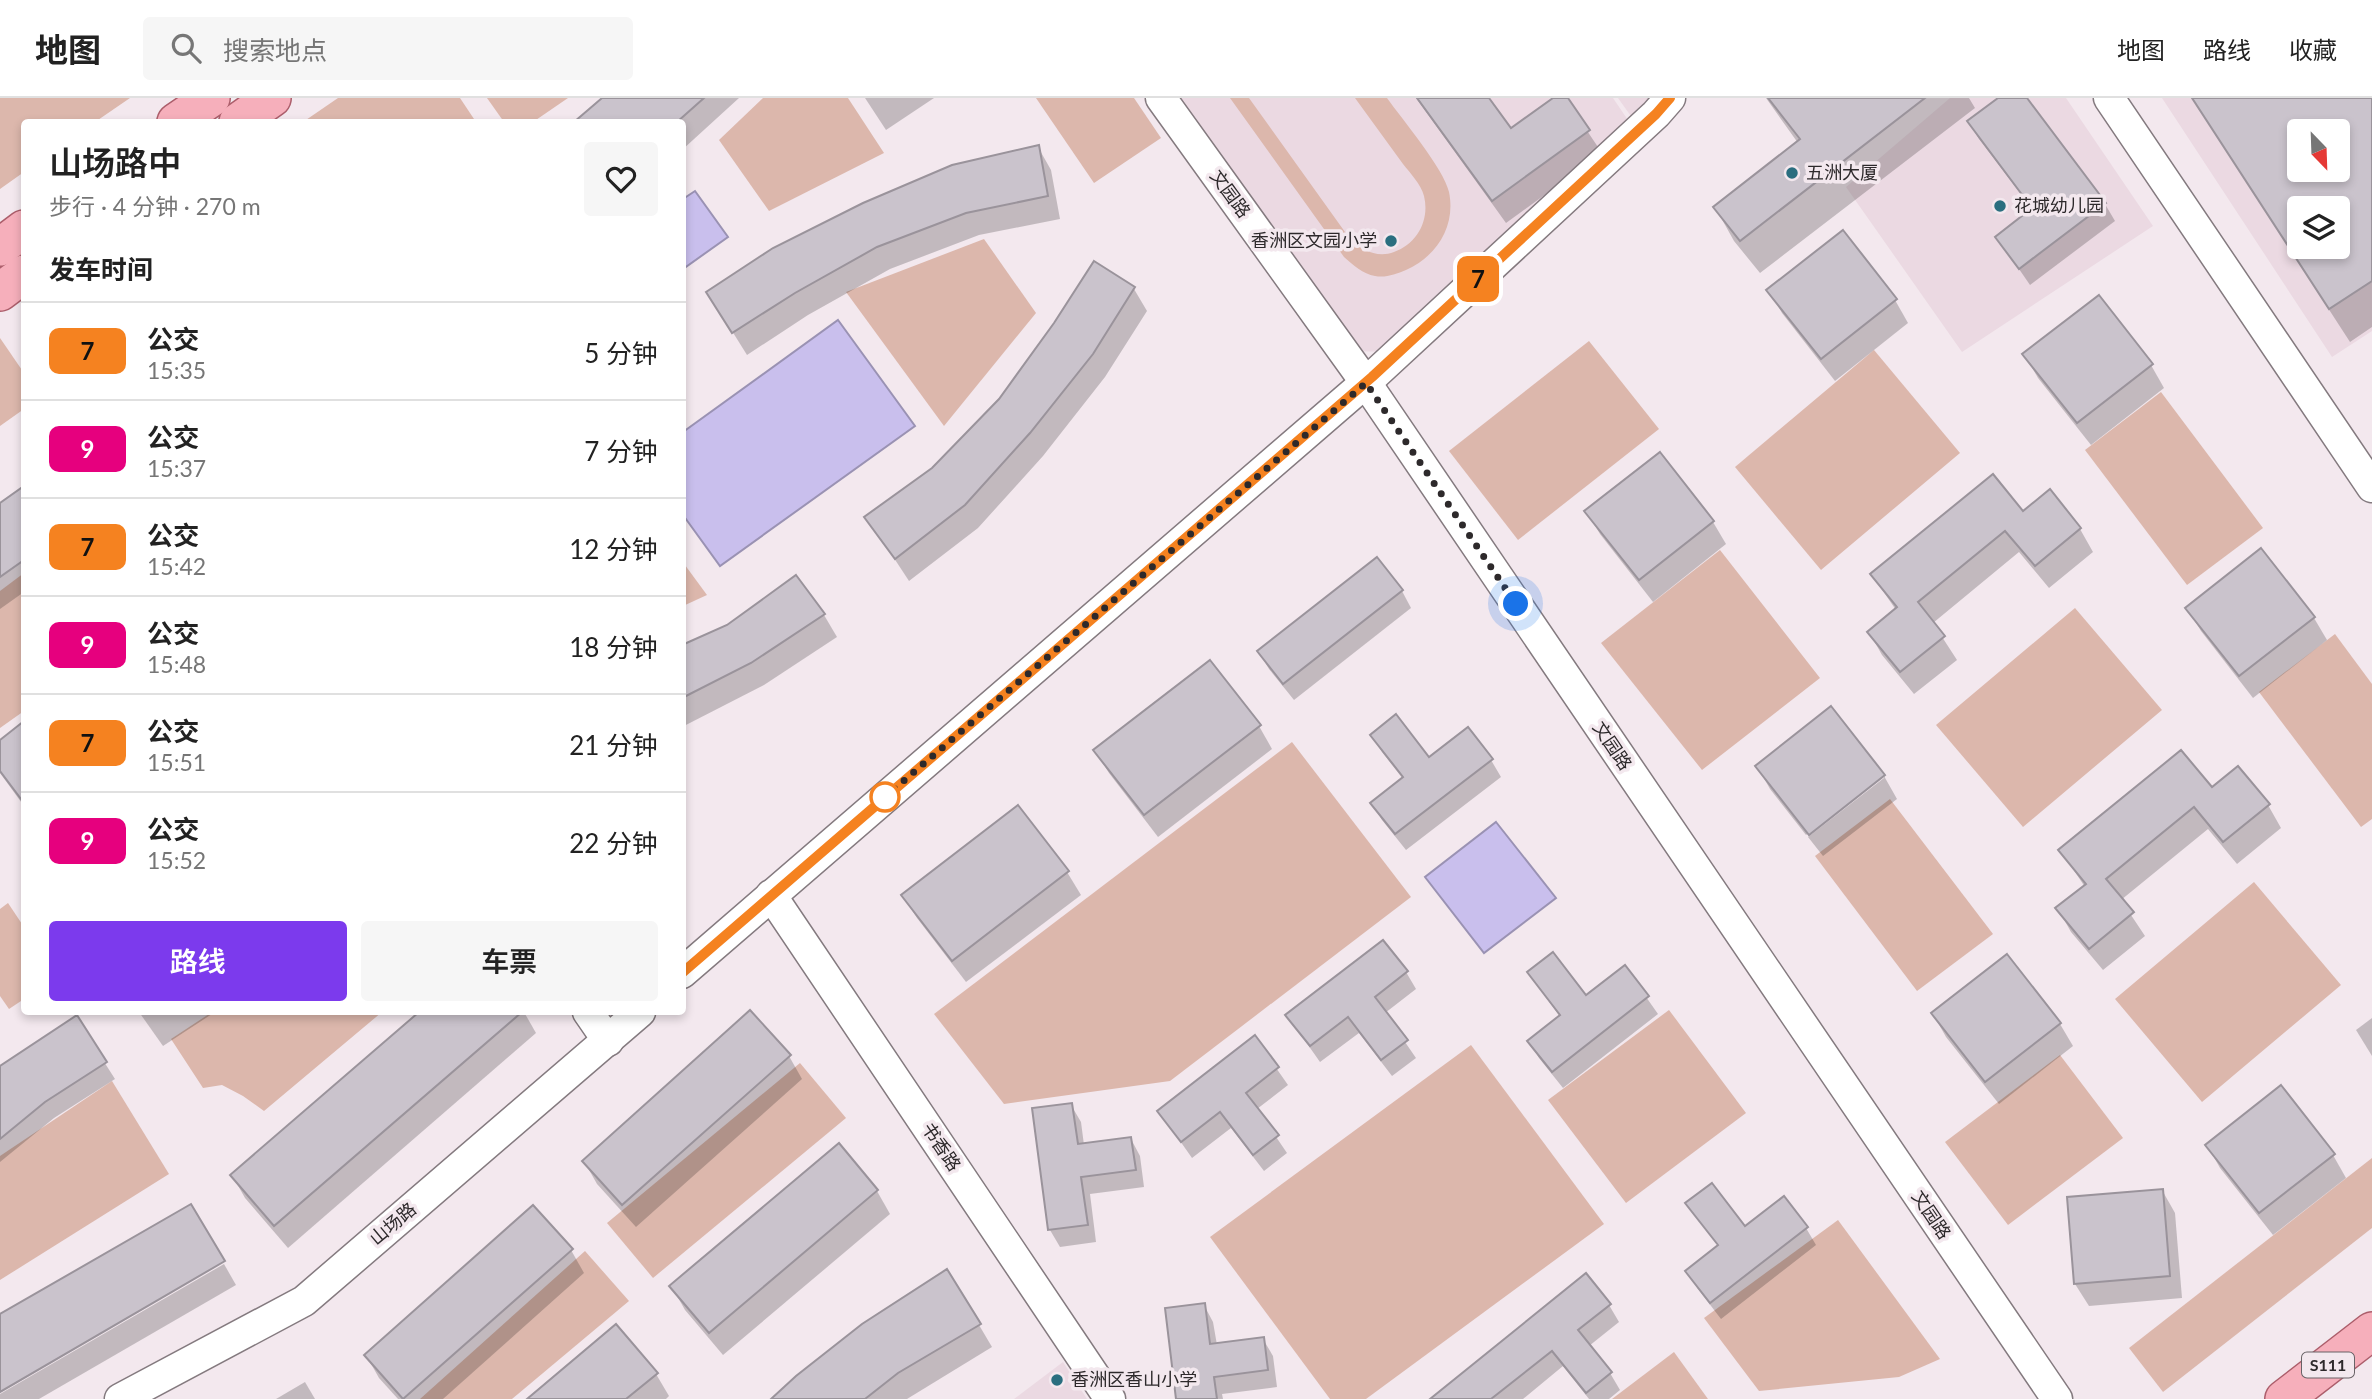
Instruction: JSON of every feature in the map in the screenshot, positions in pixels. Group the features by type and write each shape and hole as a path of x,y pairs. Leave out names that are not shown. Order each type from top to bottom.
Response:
{"main road":[{"path":"180,119 211,98"},
{"path":"242,119 272,98"},
{"path":"0,247 21,231"},
{"path":"0,292 21,276"},
{"name":"S111","path":"2284,1399 2372,1331"}],"street":[{"name":"文园路","path":"1161,98 1366,383 2057,1399"},
{"path":"686,969 1366,383 1670,98"},
{"path":"2109,98 2372,487"},
{"name":"书香路","path":"771,895 1110,1399"},
{"path":"590,1015 608,1041"},
{"name":"山场路","path":"120,1399 304,1301 637,1015"}],"shaded area":[{"path":"0,98 130,98 99,119 21,119 21,174 0,189"},
{"path":"338,98 460,98 474,119 307,119"},
{"path":"487,98 568,98 537,119 502,119"},
{"path":"763,98 848,98 884,153 769,211 719,140"},
{"path":"1036,98 1134,98 1161,138 1094,183"},
{"name":"香洲区文园小学","path":"1161,98 1613,98 1636,132 1399,352 1343,351"},
{"path":"1230,98 1249,98 1350,239 1365,250 1388,254 1402,248 1415,237 1423,222 1425,205 1418,183 1355,98 1387,98 1446,182 1450,217 1442,238 1427,257 1406,270 1379,276 1362,271 1344,257"},
{"path":"1618,98 1663,98 1638,126"},
{"name":"花城幼儿园","path":"1950,98 2066,98 2153,226 1962,352 1846,187"},
{"path":"2162,98 2372,98 2372,331 2332,357"},
{"path":"695,191 728,237 686,267 686,197"},
{"path":"984,239 1036,313 944,426 846,292"},
{"path":"838,320 915,426 720,566 686,519 686,430"},
{"path":"0,338 21,369 21,411 0,426"},
{"path":"1589,341 1659,429 1518,540 1449,451"},
{"path":"1874,350 1960,453 1821,570 1735,467"},
{"path":"2161,392 2263,528 2187,585 2085,450"},
{"path":"1720,550 1820,678 1702,770 1601,643"},
{"path":"686,566 707,595 686,605"},
{"path":"21,575 21,713 0,728 0,591"},
{"path":"2075,608 2162,710 2023,827 1936,725"},
{"path":"2335,634 2372,684 2372,819 2361,827 2259,692"},
{"path":"1292,742 1411,897 1170,1081 1004,1104 934,1014"},
{"path":"1890,799 1993,934 1917,991 1815,856"},
{"path":"1496,822 1556,898 1484,953 1425,877"},
{"path":"2254,882 2341,985 2202,1102 2115,999"},
{"path":"8,903 21,922 21,1001 9,1009 0,996 0,909"},
{"path":"1669,1010 1746,1113 1626,1203 1548,1100"},
{"path":"207,1015 378,1015 264,1111 222,1085 203,1088 171,1039"},
{"path":"1471,1045 1604,1224 1366,1399 1330,1399 1210,1237"},
{"path":"2060,1055 2123,1138 2008,1225 1945,1142"},
{"path":"800,1063 846,1118 653,1278 607,1223"},
{"path":"112,1081 169,1174 0,1280 0,1156"},
{"path":"2372,1158 2372,1228 2163,1392 2129,1348"},
{"path":"1838,1220 1940,1359 1899,1377 1759,1391 1704,1318"},
{"path":"585,1251 629,1301 512,1399 420,1399"},
{"path":"1674,1352 1708,1399 1612,1399"},
{"name":"香洲区香山小学","path":"1063,1362 1087,1399 1014,1399"}],"building":[{"path":"602,98 704,98 680,119 578,119"},
{"path":"1417,98 1489,98 1511,128 1553,98 1568,98 1590,130 1492,201"},
{"name":"五洲大厦","path":"1768,98 1925,98 1740,241 1713,207 1800,139"},
{"path":"1998,98 2027,98 2106,203 2019,269 1995,237 2032,208 1967,121"},
{"path":"2192,98 2372,98 2372,281 2329,309 2297,259 2350,259 2350,196 2287,196 2287,244"},
{"path":"1039,145 1048,196 966,213 877,247 795,293 732,333 706,292 773,248 863,203 952,165"},
{"path":"1843,230 1897,299 1821,359 1766,290"},
{"path":"1094,261 1135,287 1093,354 1030,433 965,505 895,559 864,517 932,468 999,399 1054,323"},
{"path":"2099,295 2153,364 2077,423 2022,354"},
{"path":"1660,452 1714,521 1639,580 1584,511"},
{"path":"1993,474 2023,511 2050,489 2081,528 2035,566 2005,531 1918,602 1945,636 1900,672 1867,632 1897,607 1870,574"},
{"path":"21,488 21,562 0,577 0,503"},
{"path":"2261,548 2315,617 2239,676 2185,608"},
{"path":"1377,557 1403,590 1283,684 1257,651"},
{"path":"796,575 825,614 751,663 686,696 686,643 727,625"},
{"path":"1210,660 1261,725 1144,815 1093,750"},
{"path":"1831,706 1885,775 1809,835 1755,766"},
{"path":"1396,714 1429,757 1468,727 1493,759 1395,834 1370,803 1403,777 1370,735"},
{"path":"21,723 21,799 0,771 0,740"},
{"path":"2181,750 2212,787 2238,766 2270,804 2223,842 2194,807 2106,879 2134,912 2089,949 2055,908 2086,884 2058,850"},
{"path":"1018,805 1069,871 952,961 901,895"},
{"path":"1383,940 1408,971 1375,997 1408,1040 1381,1060 1348,1017 1310,1046 1285,1015"},
{"path":"1553,952 1586,995 1625,965 1649,996 1552,1072 1527,1041 1560,1015 1527,972"},
{"path":"2007,954 2061,1023 1985,1082 1931,1013"},
{"path":"750,1010 791,1055 622,1205 582,1161"},
{"path":"77,1015 107,1062 45,1102 0,1139 0,1066"},
{"path":"416,1015 519,1015 274,1226 230,1175"},
{"path":"1255,1035 1279,1067 1246,1093 1279,1135 1253,1155 1220,1112 1181,1142 1157,1111"},
{"path":"2281,1085 2335,1154 2259,1213 2205,1145"},
{"path":"1072,1103 1078,1144 1131,1137 1136,1170 1081,1177 1088,1225 1048,1230 1032,1108"},
{"path":"839,1143 878,1190 709,1333 669,1286"},
{"path":"1712,1183 1745,1226 1784,1196 1808,1227 1710,1303 1685,1271 1718,1245 1685,1203"},
{"path":"2163,1189 2170,1276 2074,1284 2067,1197"},
{"path":"191,1204 225,1261 0,1392 0,1314"},
{"path":"533,1205 573,1249 403,1399 364,1355"},
{"path":"947,1269 981,1324 898,1373 865,1399 771,1399 862,1324"},
{"path":"1586,1273 1611,1304 1578,1330 1612,1372 1586,1393 1552,1351 1491,1399 1430,1399"},
{"path":"1205,1303 1210,1344 1264,1337 1268,1370 1214,1377 1217,1399 1176,1399 1165,1308"},
{"path":"616,1324 658,1373 626,1399 527,1399"}],"bus line":[{"name":"7","path":"686,969 1372,377 1656,114 1670,98"}],"place":[{"name":"五洲大厦","path":"1792,173"},
{"name":"花城幼儿园","path":"2000,206"},
{"name":"香洲区文园小学","path":"1391,241"},
{"name":"香洲区香山小学","path":"1057,1380"}],"route":[{"path":"885,797 1366,383 1516,604"}]}
